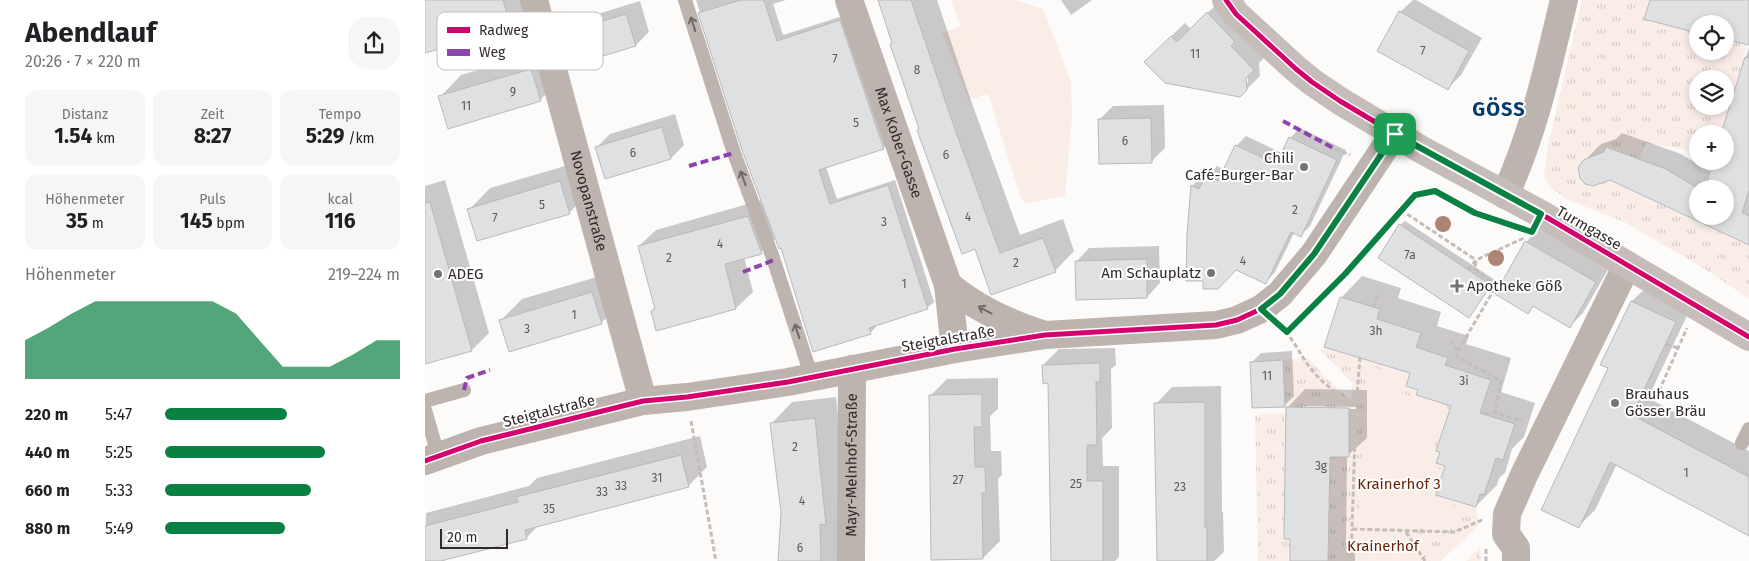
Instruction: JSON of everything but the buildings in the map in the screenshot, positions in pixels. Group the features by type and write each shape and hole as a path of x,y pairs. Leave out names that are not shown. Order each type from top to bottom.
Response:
{"main road":[{"name":"Turmgasse","path":"1225,0 1236,14 1312,82 1395,134 1505,195 1749,337"}],"street":[{"name":"Max Kober-Gasse","path":"849,0 948,285 955,349"},
{"path":"1505,195 1517,170 1541,93 1564,0"},
{"name":"Novopanstraße","path":"553,70 643,401"},
{"name":"Steigtalstraße","path":"432,458 481,441 643,401 687,397 812,378 955,349 1045,335 1216,325 1237,320 1261,309 1280,294 1314,254 1395,134"},
{"name":"Turmgasse","path":"1516,561 1517,548 1506,534 1507,514 1546,429 1627,265"},
{"path":"948,285 966,300 1011,324 1045,335"},
{"name":"Mayr-Melnhof-Straße","path":"851,561 852,369"}],"lane":[{"path":"685,0 734,153 773,258 812,378"},
{"path":"425,401 464,390"},
{"path":"425,410 432,458"},
{"path":"1742,444 1749,429"}],"path":[{"path":"1287,332 1345,274 1415,195 1435,191 1475,213 1500,222"},
{"path":"1401,210 1476,260"},
{"path":"1468,270 1476,260 1523,238"},
{"path":"1457,351 1496,286 1475,269 1476,260"},
{"path":"1373,307 1378,295"},
{"path":"1261,309 1287,332 1308,365 1327,385 1356,407"},
{"path":"1644,390 1659,391 1688,325"},
{"path":"1451,340 1457,351 1458,358 1501,380 1495,413"},
{"path":"1666,344 1678,348"},
{"path":"1351,561 1356,407 1361,357"},
{"path":"687,397 715,561"},
{"path":"1485,414 1495,413 1546,429"},
{"path":"1352,529 1454,532 1481,520 1507,514"},
{"path":"1406,531 1425,561"}],"green space":[{"path":"951,0 1016,0 1043,9 1071,81 1072,117 1065,196 1025,204 1021,198 988,94 969,100 942,33 960,26"},
{"path":"1582,0 1650,0 1644,19 1689,31 1689,60 1734,60 1734,41 1748,45 1734,91 1734,70 1689,70 1689,115 1727,115 1724,125 1689,125 1689,151 1646,143 1640,159 1606,147 1601,159 1587,158 1582,161 1578,168 1580,178 1585,184 1605,178 1689,217 1689,225 1706,225 1749,245 1749,299 1708,271 1624,222 1568,200 1551,188 1544,177 1547,150"},
{"name":"Krainerhof","path":"1324,347 1410,373 1406,386 1418,390 1416,395 1451,406 1436,451 1440,452 1436,463 1445,466 1436,494 1476,507 1479,525 1441,561 1258,561 1255,415 1285,413 1283,360 1308,358 1328,380 1351,400 1352,383 1321,351"},
{"name":"Krainerhof 3","path":"1366,366 1400,374 1403,394 1442,408 1431,463 1441,470 1435,497 1460,509 1459,527 1359,520"},
{"name":"Krainerhof","path":"1352,529 1406,531 1427,561 1351,561"},
{"path":"1480,547 1481,561 1466,561"}],"marked path":[{"path":"1283,121 1335,149"},
{"path":"689,166 734,153"},
{"path":"743,272 774,260"},
{"path":"464,390 467,378 490,370"}],"cycle path":[{"path":"1226,0 1236,14 1296,69 1340,101 1422,150 1541,214 1749,337"},
{"path":"425,461 481,441 643,401 687,397 788,382 955,349 1045,335 1216,325 1237,320 1261,309 1280,294 1314,254 1394,134"}],"place":[{"name":"Chili Café-Burger-Bar","path":"1304,167"},
{"name":"Am Schauplatz","path":"1211,273"},
{"name":"ADEG","path":"438,274"},
{"name":"Apotheke Göß","path":"1457,286"},
{"name":"Brauhaus Gösser Bräu","path":"1615,403"}],"district":[{"name":"GÖSS","path":"1499,109"}],"route":[{"path":"1395,134 1541,214 1532,232 1475,213 1435,191 1415,195 1345,274 1287,332 1261,309 1280,294 1314,254 1395,134"}]}
